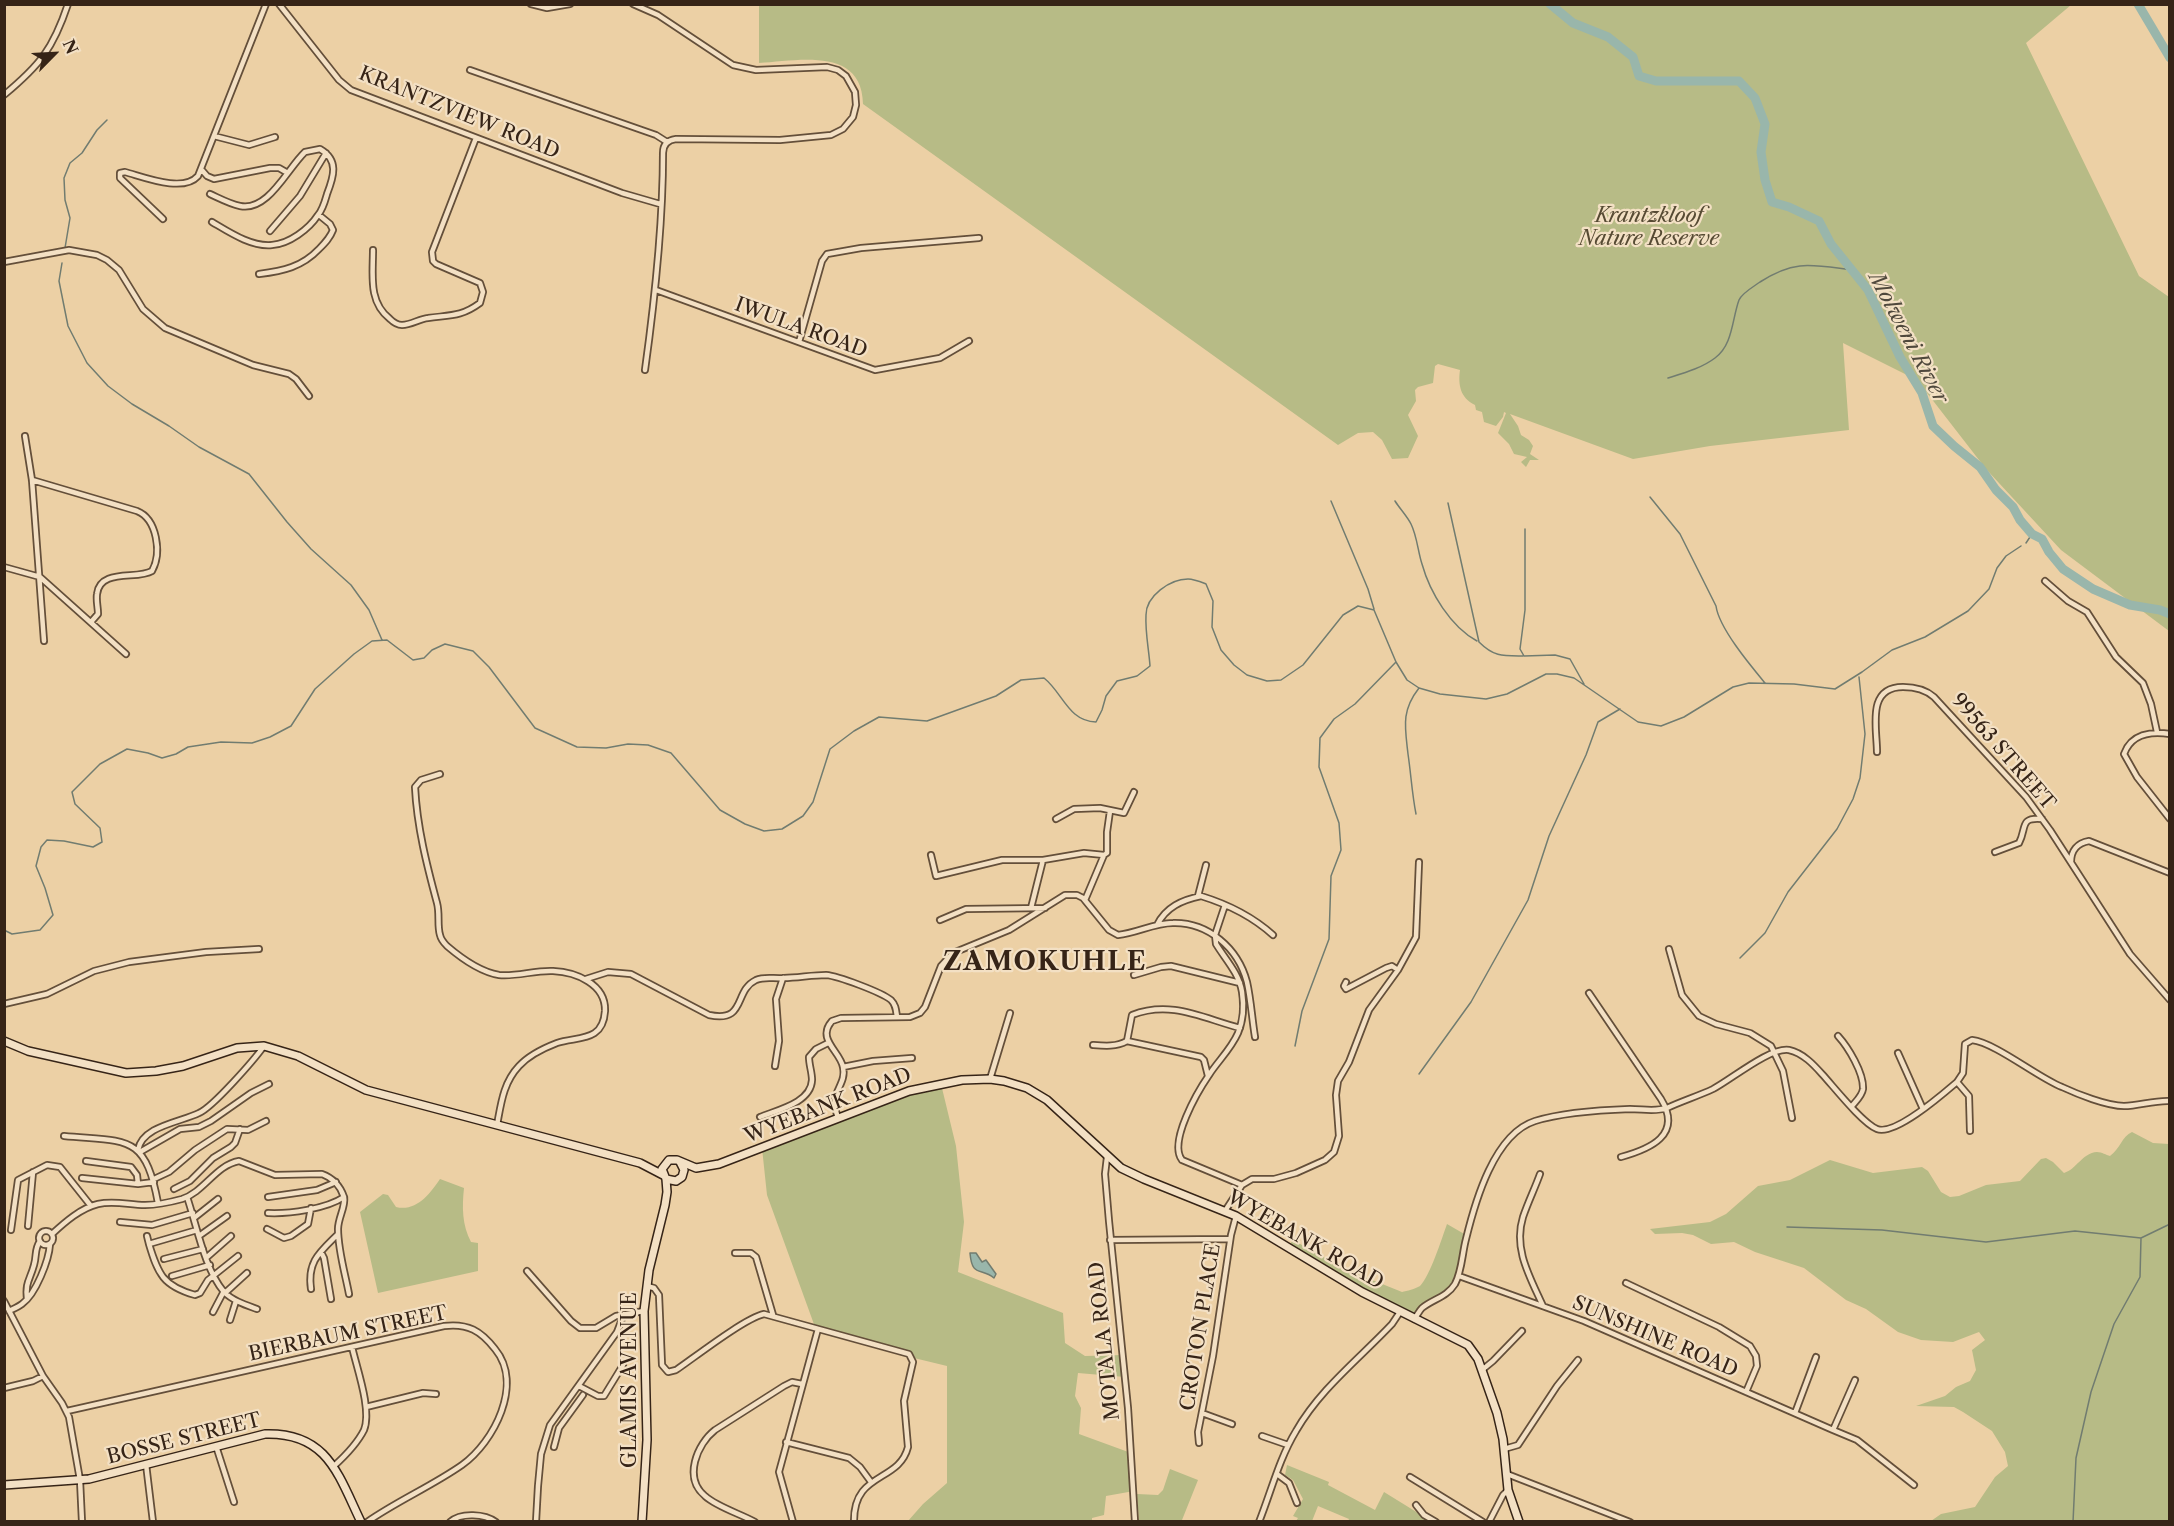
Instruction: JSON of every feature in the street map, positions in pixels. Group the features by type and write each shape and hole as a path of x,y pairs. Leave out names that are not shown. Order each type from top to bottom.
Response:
{"street":[{"path":"4,95 40,62 54,41 68,4"},
{"path":"163,219 120,178 120,173 125,172 153,180 184,183 194,180 201,169 266,4"},
{"name":"KRANTZVIEW ROAD","path":"279,4 339,80 351,90 622,193 660,204"},
{"path":"531,4 547,8 570,4"},
{"path":"633,4 658,15 733,65 756,70 830,67 846,76 856,96 856,108 851,120 841,130 831,135 780,140 676,139 667,142 663,150 656,291 645,370"},
{"path":"470,70 656,135 667,142"},
{"path":"214,136 249,145 275,137"},
{"path":"373,250 375,299 384,315 397,324 408,324 428,318 457,316 480,303 483,292 480,283 436,264 433,261 432,252 476,138"},
{"path":"210,194 241,207 253,206 264,201 305,152 315,149 326,153 332,160 334,172 319,215 294,238 270,245 254,243 235,236 212,222"},
{"path":"270,231 300,196 326,153"},
{"path":"201,169 207,176 214,179 270,168 279,168 286,172"},
{"path":"259,274 292,268 312,256 327,241 333,230 330,224 319,215"},
{"path":"800,342 822,260 826,255 861,248 980,238"},
{"path":"4,262 69,250 97,255 119,270 142,309 165,328 253,365 290,374 309,396"},
{"name":"IWULA ROAD","path":"656,291 878,370 940,358 969,341"},
{"path":"25,436 32,480 44,641"},
{"path":"32,480 137,511 148,517 152,523 157,558 152,571 146,574 121,575 105,581 97,592 98,614 91,622"},
{"path":"4,567 40,577 126,654"},
{"path":"2045,581 2068,601 2087,612 2116,657 2143,683 2151,704 2157,732"},
{"name":"99563 STREET","path":"1877,752 1875,716 1878,701 1886,692 1898,687 1929,693 2026,797 2130,954 2169,1000"},
{"path":"2169,734 2157,732 2136,738 2124,754 2137,777 2169,819"},
{"path":"440,774 421,780 415,787 423,847 438,906 438,928 443,942 476,965 497,974 552,971 586,979 594,985 603,998 605,1011 603,1021 598,1029 587,1038 558,1043 519,1065 506,1084 497,1125"},
{"path":"1056,819 1074,809 1100,808 1124,813 1134,792"},
{"path":"1085,900 1106,854 1110,811"},
{"path":"1995,852 2019,843 2026,821 2034,818 2042,819"},
{"path":"2071,865 2072,853 2076,847 2089,841 2169,873"},
{"path":"931,855 936,876 1002,860 1043,860 1084,853 1106,854"},
{"path":"1031,908 1043,860"},
{"path":"1225,1211 1242,1185 1249,1179 1274,1179 1296,1173 1325,1160 1334,1152 1339,1136 1336,1087 1369,1010 1398,970 1416,937 1419,862"},
{"path":"1198,896 1206,865"},
{"path":"838,1118 835,1097 843,1078 843,1067 828,1043 826,1029 831,1021 849,1017 910,1017 922,1011 941,966 953,953 999,935 1065,895 1077,895 1085,900 1109,930 1118,935 1172,923 1194,925 1215,935 1227,945 1244,974 1255,1037"},
{"path":"1157,925 1162,915 1170,907 1198,896 1225,905 1260,924 1273,935"},
{"path":"1225,905 1215,935 1216,944 1240,983 1242,1008 1240,1028 1232,1045 1208,1076 1186,1117 1178,1154 1185,1161 1242,1185"},
{"path":"940,920 966,909 1045,908"},
{"path":"4,1004 47,994 94,971 129,962 206,952 260,949"},
{"path":"1669,949 1682,995 1700,1016 1716,1024 1759,1037 1769,1044 1783,1071 1792,1118"},
{"path":"1134,975 1154,968 1171,966 1240,983"},
{"path":"1346,982 1344,986 1346,989 1386,968 1392,966 1398,970"},
{"path":"586,979 617,971 632,974 709,1015 720,1016 737,1009 744,992 754,981 767,978 826,975 877,992 891,1000 896,1007 897,1017"},
{"path":"775,1066 779,1041 776,999 783,978"},
{"path":"1589,993 1667,1108 1668,1125 1655,1144 1644,1151 1621,1157"},
{"path":"1127,1041 1132,1015 1159,1009 1175,1009 1240,1028"},
{"path":"990,1079 1010,1013"},
{"path":"1838,1036 1851,1053 1862,1086 1860,1096 1852,1106"},
{"path":"1414,1319 1422,1308 1447,1293 1459,1275 1473,1213 1490,1169 1505,1145 1519,1129 1534,1121 1570,1114 1667,1108 1711,1090 1774,1052 1789,1050 1803,1057 1872,1126 1884,1130 1896,1127 1958,1082 1964,1067 1965,1044 1972,1040 1992,1048 2061,1087 2108,1103 2125,1106 2169,1101"},
{"path":"4,1041 28,1051 126,1073 174,1068 237,1048 264,1046 298,1056 366,1090 640,1163 656,1170 664,1177 679,1179 684,1170 680,1162"},
{"path":"1093,1045 1114,1046 1127,1041 1150,1044 1202,1057 1208,1076"},
{"path":"760,1117 798,1101 806,1095 812,1082 809,1057 816,1049 828,1043"},
{"path":"139,1151 143,1138 161,1127 202,1112 246,1069 264,1046"},
{"path":"1898,1053 1923,1109"},
{"path":"843,1067 873,1061 912,1058"},
{"name":"WYEBANK ROAD","path":"679,1179 696,1168 727,1162 909,1090 962,1080 990,1079 1014,1084 1039,1095 1055,1106 1121,1168 1236,1216 1400,1312 1468,1345 1482,1370 1498,1418 1509,1490 1518,1521"},
{"path":"1958,1082 1969,1096 1970,1131"},
{"path":"139,1151 180,1129 199,1127 211,1121 251,1093 269,1084"},
{"path":"82,1178 138,1184 154,1180 169,1172 195,1150 227,1129 248,1130 266,1121"},
{"path":"174,1189 190,1181 213,1158 236,1143 240,1129"},
{"path":"64,1136 123,1142 139,1151 154,1180 158,1203"},
{"name":"MOTALA ROAD","path":"1107,1157 1105,1174 1110,1240 1128,1408 1135,1521"},
{"path":"640,1163 665,1163 673,1160 696,1168"},
{"path":"86,1161 131,1167 137,1175 138,1184"},
{"path":"9,1311 33,1292 49,1254 52,1234 90,1206 116,1202 144,1205 187,1197 227,1164 239,1161 267,1174 282,1176 322,1174 336,1182 344,1197 338,1234 349,1294"},
{"path":"664,1177 662,1169 665,1163"},
{"path":"11,1230 18,1180 47,1165 60,1167 90,1206"},
{"path":"28,1226 33,1172"},
{"path":"1540,1174 1523,1217 1520,1237 1522,1259 1543,1306"},
{"name":"GLAMIS AVENUE","path":"642,1521 647,1440 644,1311 646,1286 667,1192 664,1177"},
{"name":"GLAMIS AVENUE","path":"665,1205 679,1179"},
{"path":"268,1197 317,1190 336,1182"},
{"path":"187,1197 203,1249 224,1292 237,1301 257,1309"},
{"path":"268,1213 289,1213 334,1203 344,1197"},
{"path":"120,1221 152,1225 193,1216 218,1199"},
{"path":"267,1229 284,1238 291,1236 308,1224 311,1208"},
{"path":"199,1236 227,1216"},
{"name":"CROTON PLACE","path":"1199,1443 1198,1432 1230,1239 1236,1216"},
{"path":"149,1244 197,1230"},
{"path":"27,1299 25,1286 34,1266 35,1248 40,1241 39,1237 44,1231 52,1234"},
{"path":"311,1288 309,1277 311,1265 338,1234"},
{"path":"147,1236 163,1278 170,1286 198,1295 208,1280 238,1256"},
{"path":"207,1258 231,1236"},
{"path":"1110,1240 1230,1239"},
{"path":"40,1241 45,1245 50,1244"},
{"path":"165,1259 203,1249"},
{"path":"321,1252 331,1299"},
{"path":"735,1253 751,1252 756,1257 773,1316"},
{"path":"172,1276 210,1265"},
{"path":"34,1266 40,1273"},
{"path":"527,1271 576,1326 587,1329 596,1328 616,1316 644,1311"},
{"path":"213,1312 224,1292 247,1274"},
{"name":"SUNSHINE ROAD","path":"1459,1275 1584,1321 1834,1428 1857,1440 1914,1485"},
{"path":"1626,1283 1719,1327 1750,1346 1756,1356 1757,1366 1746,1392"},
{"path":"646,1286 654,1288 659,1294 662,1365 668,1372 676,1370 762,1314 906,1353 911,1357 912,1365 904,1401 908,1447 906,1454 899,1465 871,1482 857,1502 854,1521"},
{"path":"4,1301 43,1376 67,1411 80,1480 82,1521"},
{"path":"230,1320 237,1301"},
{"path":"1259,1521 1296,1430 1323,1392 1392,1324 1400,1312"},
{"path":"536,1521 538,1485 545,1438 550,1425 617,1332 624,1314"},
{"name":"BIERBAUM STREET","path":"67,1411 444,1326 465,1325 478,1331 495,1348 504,1363 507,1375 505,1405 501,1413 472,1456 461,1466 367,1521"},
{"path":"793,1521 779,1476 786,1442 818,1329"},
{"path":"1482,1370 1522,1331"},
{"path":"334,1466 363,1430 366,1416 352,1347"},
{"path":"1795,1413 1816,1357"},
{"path":"1504,1449 1516,1447 1520,1443 1557,1386 1578,1360"},
{"path":"579,1386 598,1396 604,1396 623,1365"},
{"path":"4,1388 33,1381 43,1376"},
{"path":"1834,1428 1855,1380"},
{"path":"755,1521 702,1494 695,1476 695,1457 705,1438 714,1430 784,1386 792,1382 802,1384"},
{"path":"366,1407 423,1393 436,1394"},
{"path":"554,1447 559,1428 583,1395"},
{"path":"1202,1413 1232,1424"},
{"name":"BOSSE STREET","path":"4,1485 80,1480 265,1434 283,1434 306,1440 334,1466 361,1521"},
{"path":"1262,1436 1288,1445"},
{"path":"786,1442 849,1458 860,1467 871,1482"},
{"path":"216,1446 234,1502"},
{"path":"146,1464 153,1521"},
{"path":"1277,1474 1289,1483 1297,1503"},
{"path":"1507,1474 1630,1521"},
{"path":"1410,1477 1484,1521"},
{"path":"1489,1521 1503,1495 1509,1490"},
{"path":"1416,1505 1424,1515 1436,1521"},
{"path":"450,1521 459,1516 487,1517 496,1521"}],"green space":[{"name":"Krantzkloof Nature Reserve","path":"759,4 2071,5 2026,43 2139,276 2169,297 2169,631 2061,550 1986,469 1917,380 1843,343 1849,430 1710,446 1633,459 1510,414 1521,435 1533,446 1530,454 1539,460 1530,460 1526,467 1521,462 1527,457 1514,454 1509,444 1498,433 1506,413 1504,412 1496,426 1484,422 1482,412 1476,410 1475,405 1463,395 1459,380 1460,370 1438,364 1435,366 1433,383 1415,390 1416,401 1408,415 1418,436 1408,458 1392,459 1382,440 1373,432 1358,433 1338,445 863,104 860,86 852,73 840,65 808,60 759,63"},
{"path":"941,1084 956,1146 964,1222 958,1272 1063,1313 1065,1343 1085,1356 1123,1355 1125,1377 1078,1373 1075,1396 1081,1408 1079,1434 1131,1453 1134,1491 1106,1496 1104,1515 1092,1518 1092,1521 908,1521 947,1483 947,1366 815,1327 767,1195 762,1148 869,1107"},
{"path":"2132,1132 2153,1143 2169,1144 2169,1521 1931,1521 1941,1514 1975,1507 1995,1477 2008,1466 2005,1452 1992,1431 1963,1412 1954,1407 1916,1406 1945,1396 1956,1387 1970,1381 1976,1370 1972,1350 1985,1340 1979,1332 1953,1342 1921,1340 1898,1332 1866,1309 1846,1300 1804,1268 1755,1252 1734,1242 1711,1244 1693,1235 1655,1234 1650,1229 1710,1222 1726,1214 1758,1186 1790,1180 1830,1160 1873,1173 1922,1167 1928,1171 1941,1192 1950,1197 1959,1196 1986,1185 2020,1181 2041,1159 2046,1158 2053,1162 2064,1173 2092,1153 2099,1152 2110,1156"},
{"path":"440,1179 464,1188 464,1222 471,1242 478,1243 478,1271 378,1293 360,1212 383,1194 388,1195 396,1207 410,1207 427,1196"},
{"path":"1447,1224 1466,1235 1460,1271 1450,1289 1423,1309 1414,1320 1288,1247 1293,1240 1345,1269 1402,1292 1420,1286 1424,1281"},
{"path":"1287,1465 1329,1482 1328,1485 1375,1510 1384,1492 1431,1521 1348,1521 1349,1519 1318,1506 1312,1521 1296,1521 1298,1518 1293,1516 1303,1499 1293,1480 1285,1475"},
{"path":"1170,1469 1198,1480 1183,1521 1139,1521 1137,1494 1158,1495 1163,1490"}],"shaded area":[{"path":"970,1253 976,1253 982,1262 986,1260 996,1274 994,1278 975,1269"}],"waterway":[{"name":"Molweni River","path":"1550,4 1573,23 1608,37 1633,57 1639,76 1656,81 1739,81 1755,98 1765,124 1761,152 1765,180 1772,202 1819,221 1831,244 1868,290 1900,357 1922,393 1933,426 1980,467 2032,534 2042,539 2063,569 2093,589 2130,605 2170,614"},
{"path":"2138,4 2170,58"},
{"path":"65,248 70,218 65,200 64,178 70,163 82,153 97,130 107,120"},
{"path":"62,263 59,281 68,326 87,363 108,386 132,404 199,447 249,474 311,549 351,585 369,610 382,640"},
{"path":"1668,378 1704,365 1721,353 1729,339 1740,297 1772,275 1804,266 1852,270"},
{"path":"1650,497 1680,534 1723,625 1765,683"},
{"path":"1331,501 1368,589 1374,609"},
{"path":"1395,501 1413,529 1426,575 1436,597 1450,618 1477,641"},
{"path":"1448,503 1479,642 1489,651 1499,655 1523,656"},
{"path":"1525,529 1525,610 1520,649 1524,656 1555,655 1570,659 1584,684"},
{"path":"2026,543 2032,534"},
{"path":"4,930 12,934 40,930 53,915 36,866 41,847 47,840 93,847 102,842 100,828 75,804 72,792 100,764 127,749 162,758 188,747 221,742 252,743 270,737 291,726 315,689 372,641 387,640 413,660 424,658 432,650 445,644 473,651 489,667 535,728 577,747 606,748 628,744 648,745 671,753 720,810 745,824 764,831 782,829 803,816 813,802 830,749 854,731 879,717 927,721 996,696 1021,680 1044,678 1072,712 1079,717 1096,722 1106,696 1117,681 1137,676 1150,666 1146,628 1147,608 1160,590 1181,580 1188,579 1206,584 1213,601 1212,627 1221,650 1234,665 1247,675 1267,681 1281,680 1303,665 1343,615 1358,606 1374,610 1396,662 1407,680 1419,688 1440,694 1486,699 1507,694 1546,674 1557,674 1574,678 1638,722 1661,726 1684,717 1733,687 1749,683 1794,684 1835,689 1892,650 1925,637 1968,611 1989,589 1997,568 2006,556 2021,546"},
{"path":"1295,1046 1302,1011 1329,939 1331,876 1341,850 1339,823 1319,767 1320,738 1334,719 1355,704 1396,662"},
{"path":"1740,958 1765,933 1788,892 1837,829 1853,799 1860,778 1865,734 1859,677"},
{"path":"1416,814 1405,727 1409,704 1419,688"},
{"path":"1419,1074 1471,1002 1528,900 1549,836 1586,755 1598,722 1620,709"},
{"path":"1787,1227 1882,1230 1986,1242 2075,1231 2141,1238 2170,1224"},
{"path":"2073,1522 2076,1458 2091,1392 2114,1324 2140,1277 2141,1238"}],"district":[{"name":"ZAMOKUHLE","path":"1045,962"}]}
